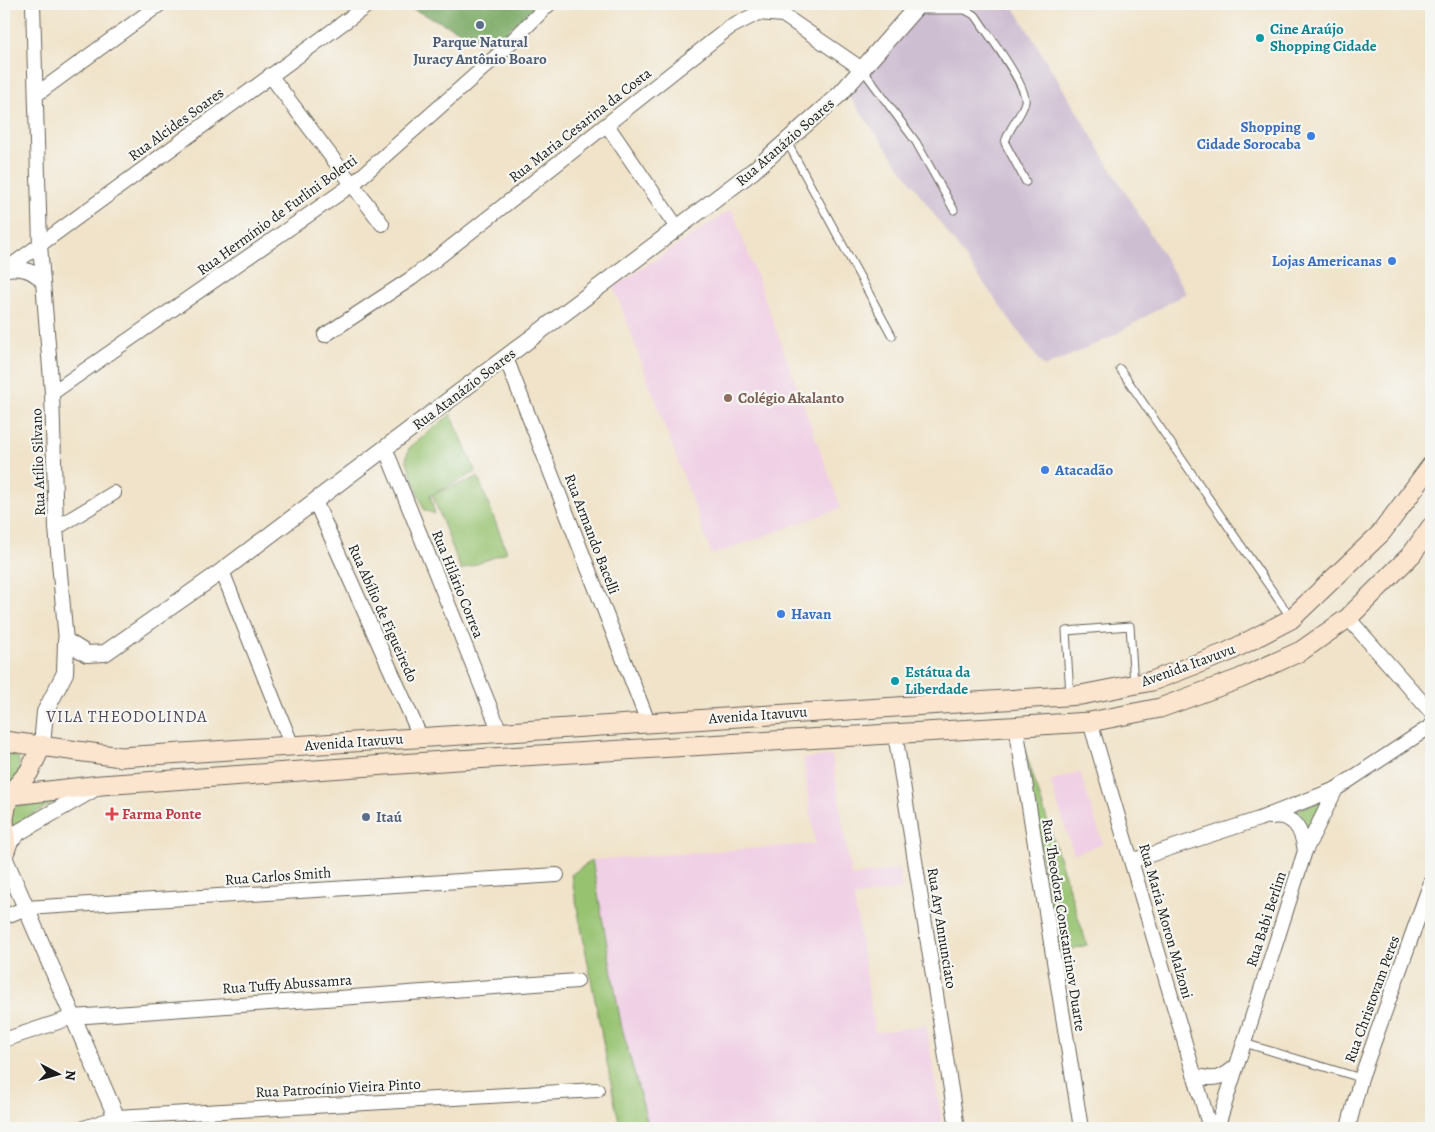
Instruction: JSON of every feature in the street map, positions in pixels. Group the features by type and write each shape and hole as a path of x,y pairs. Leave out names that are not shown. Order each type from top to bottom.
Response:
{"main road":[{"name":"Avenida Itavuvu","path":"4,741 121,757 1070,696 1152,682 1228,652 1291,619 1381,533 1410,497 1431,466"},
{"name":"Avenida Itavuvu","path":"6,796 101,785 457,760 1090,722 1160,708 1239,679 1301,651 1348,618 1412,554 1431,527"},
{"path":"1070,696 1083,706 1090,722"},
{"path":"894,734 899,716 920,705"},
{"path":"457,760 490,745 500,732"},
{"path":"5,854 4,819 6,796 29,772 42,745"}],"street":[{"name":"Rua Atílio Silvano","path":"33,4 40,245 52,393 56,528 66,641"},
{"path":"36,94 160,4"},
{"name":"Rua Alcides Soares","path":"5,270 369,4"},
{"name":"Rua Hermínio de Furlini Boletti","path":"52,393 353,184 499,54 549,4"},
{"name":"Rua Atanázio Soares","path":"66,641 87,654 104,653 222,571 678,229 787,142 841,93 917,7"},
{"name":"Rua Maria Cesarina da Costa","path":"325,335 412,278 729,28 758,13 783,15 862,70"},
{"path":"270,75 382,224"},
{"path":"607,125 678,229"},
{"path":"5,270 22,268 33,272 43,283"},
{"name":"Rua Armando Bacelli","path":"506,358 648,722"},
{"name":"Rua Hilário Correa","path":"385,448 500,732"},
{"path":"56,528 114,493"},
{"name":"Rua Abílio de Figueiredo","path":"315,501 421,738"},
{"path":"222,571 292,746"},
{"path":"1348,618 1431,712"},
{"path":"42,745 45,712 65,673 66,641"},
{"name":"Rua Maria Moron Malzoni","path":"1090,722 1210,1128"},
{"name":"Rua Theodora Constantinov Duarte","path":"1016,726 1081,1128"},
{"path":"1131,860 1259,818 1336,788 1431,726"},
{"name":"Rua Ary Annunciato","path":"894,734 957,1128"},
{"name":"Avenida Itavuvu","path":"5,854 19,832 101,785"},
{"name":"Rua Babi Berlim","path":"1217,1128 1305,851 1336,788"},
{"path":"1259,818 1278,816 1290,819 1302,833 1305,851"},
{"path":"5,854 26,908 119,1123"},
{"name":"Rua Carlos Smith","path":"4,917 26,908 557,875"},
{"name":"Rua Christovam Peres","path":"1348,1128 1361,1078 1431,882"},
{"name":"Rua Tuffy Abussamra","path":"4,1040 73,1017 577,981"},
{"path":"1194,1075 1212,1080 1226,1075 1237,1064"},
{"name":"Rua Patrocínio Vieira Pinto","path":"84,1128 119,1123 596,1090"}],"lane":[{"path":"917,7 965,10 976,16 1024,89 1024,106 1006,136 1005,143 1026,182"},
{"path":"862,70 916,142 954,210"},
{"path":"787,142 892,336"},
{"path":"1120,369 1291,619"},
{"path":"1410,497 1431,473"},
{"path":"1070,696 1066,630 1130,626 1134,685"},
{"path":"1244,1043 1361,1078"}],"shaded area":[{"path":"928,4 1012,4 1186,293 1109,338 1044,367 849,96"},
{"name":"Colégio Akalanto","path":"732,209 841,508 712,555 614,287"},
{"path":"832,756 851,876 899,869 902,889 854,897 875,1033 926,1025 943,1128 649,1128 621,1024 592,860 815,844 803,758"},
{"path":"1080,772 1103,844 1074,854 1050,781"}],"green space":[{"name":"Parque Natural Juracy Antônio Boaro","path":"402,4 537,4 491,46"},
{"path":"451,414 476,472 433,494 478,477 507,552 461,570 432,494 430,495 435,514 424,510 406,459 409,448"},
{"path":"1023,744 1087,945 1057,953"},
{"path":"15,752 19,761 19,781 4,784 4,754"},
{"path":"1327,799 1306,831 1289,813"},
{"path":"58,800 11,827 10,807"},
{"path":"592,860 621,1024 649,1128 621,1128 615,1104 571,875"}],"place":[{"name":"Parque Natural Juracy Antônio Boaro","path":"480,25"},
{"name":"Cine Araújo Shopping Cidade","path":"1260,38"},
{"name":"Shopping Cidade Sorocaba","path":"1311,136"},
{"name":"Lojas Americanas","path":"1392,261"},
{"name":"Colégio Akalanto","path":"728,398"},
{"name":"Atacadão","path":"1045,470"},
{"name":"Havan","path":"781,614"},
{"name":"Estátua da Liberdade","path":"895,681"},
{"name":"Farma Ponte","path":"112,814"},
{"name":"Itaú","path":"366,817"}],"district":[{"name":"VILA THEODOLINDA","path":"127,717"}]}
